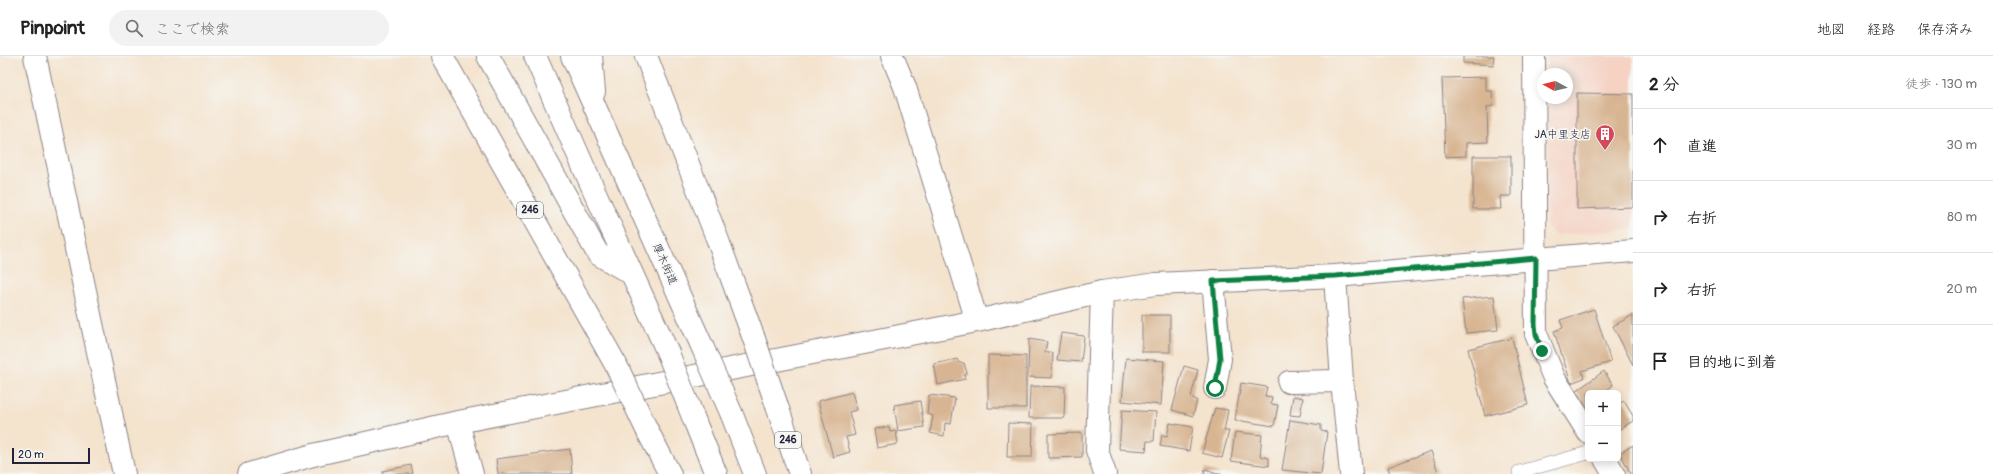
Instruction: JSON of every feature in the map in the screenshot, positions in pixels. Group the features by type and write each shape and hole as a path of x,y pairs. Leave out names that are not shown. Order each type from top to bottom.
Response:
{"main road":[{"path":"36,56 124,474"},
{"name":"246","path":"442,56 616,365 670,474"},
{"path":"488,56 598,254 632,274"},
{"path":"536,56 668,353 716,474"},
{"name":"厚木街道","path":"572,56 702,346 732,415 755,474"},
{"path":"591,56 595,109"},
{"name":"246","path":"646,56 717,238 753,336 800,474"},
{"path":"892,56 905,86"},
{"path":"899,56 905,86 977,321"},
{"path":"1534,56 1536,334 1554,378 1585,427"},
{"path":"249,474 313,455 458,422 977,321 1102,292 1156,284 1335,276 1633,251"},
{"path":"1335,276 1342,381 1351,474"},
{"path":"1213,281 1220,359 1215,388"},
{"path":"1102,292 1097,450 1105,474"},
{"path":"1289,382 1342,381"},
{"path":"458,422 472,474"},
{"path":"1607,462 1614,474"}],"lane":[{"path":"1519,472 1585,454"}],"shaded area":[{"path":"1548,56 1633,56 1633,229 1555,235 1547,227 1548,104 1573,104 1573,68 1548,68"}],"building":[{"path":"1463,56 1494,56 1493,65 1463,63"},
{"path":"1486,77 1486,91 1492,91 1493,106 1487,107 1488,142 1466,143 1466,156 1445,157 1442,78"},
{"name":"JA中里支店","path":"1577,93 1633,94 1633,207 1577,209"},
{"path":"1473,156 1511,156 1511,196 1500,196 1501,209 1473,209"},
{"path":"1494,296 1498,330 1466,333 1462,299"},
{"path":"1594,309 1611,362 1582,371 1584,378 1571,383 1554,331 1563,328 1560,320"},
{"path":"1142,315 1170,315 1170,352 1142,352"},
{"path":"1633,315 1633,365 1613,326"},
{"path":"1061,333 1084,336 1081,362 1057,360"},
{"path":"1512,338 1528,405 1485,416 1468,349"},
{"path":"1029,339 1047,342 1045,352 1053,353 1052,378 1028,377"},
{"path":"988,355 1026,356 1026,408 988,408"},
{"path":"1126,358 1164,361 1161,405 1122,401"},
{"path":"957,359 959,363 964,363 967,373 964,375 965,379 938,385 934,364"},
{"path":"1184,366 1198,370 1191,397 1197,400 1193,416 1172,410"},
{"path":"1604,371 1613,385 1607,390 1585,390 1585,405 1576,391"},
{"path":"1241,383 1267,387 1265,396 1272,397 1271,404 1278,405 1274,426 1235,420"},
{"path":"1030,386 1065,387 1064,418 1029,418"},
{"path":"852,392 857,410 849,412 855,435 846,437 850,452 833,457 818,401"},
{"path":"929,395 955,398 951,424 945,423 944,436 930,433 933,416 927,414"},
{"path":"1293,396 1303,398 1300,416 1290,415"},
{"path":"920,401 924,427 898,431 894,405"},
{"path":"1624,401 1633,416 1633,421 1621,428 1621,426 1621,402"},
{"path":"1215,408 1228,410 1224,431 1229,431 1222,458 1202,453"},
{"path":"1122,410 1156,412 1154,441 1147,441 1146,451 1119,449"},
{"path":"1290,420 1321,425 1321,431 1327,432 1321,474 1282,470"},
{"path":"1008,423 1033,424 1032,457 1007,457"},
{"path":"1170,423 1193,427 1189,451 1160,446 1162,435 1167,436"},
{"path":"889,427 890,432 896,431 898,444 877,448 874,429"},
{"path":"1235,432 1262,435 1260,456 1269,458 1269,466 1231,461"},
{"path":"1082,433 1082,457 1048,458 1048,434"},
{"path":"1633,445 1633,474 1631,474 1621,452"},
{"path":"570,449 572,474 498,474 496,459"},
{"path":"1431,451 1438,472 1433,474 1390,474 1388,467"},
{"path":"411,465 413,474 383,474 383,471"},
{"path":"1205,469 1221,474 1204,474"}],"place":[{"name":"JA中里支店","path":"1605,151"}],"route":[{"path":"1215,388 1220,359 1213,281 1335,276 1536,258 1535,324 1536,334 1542,351"}]}
